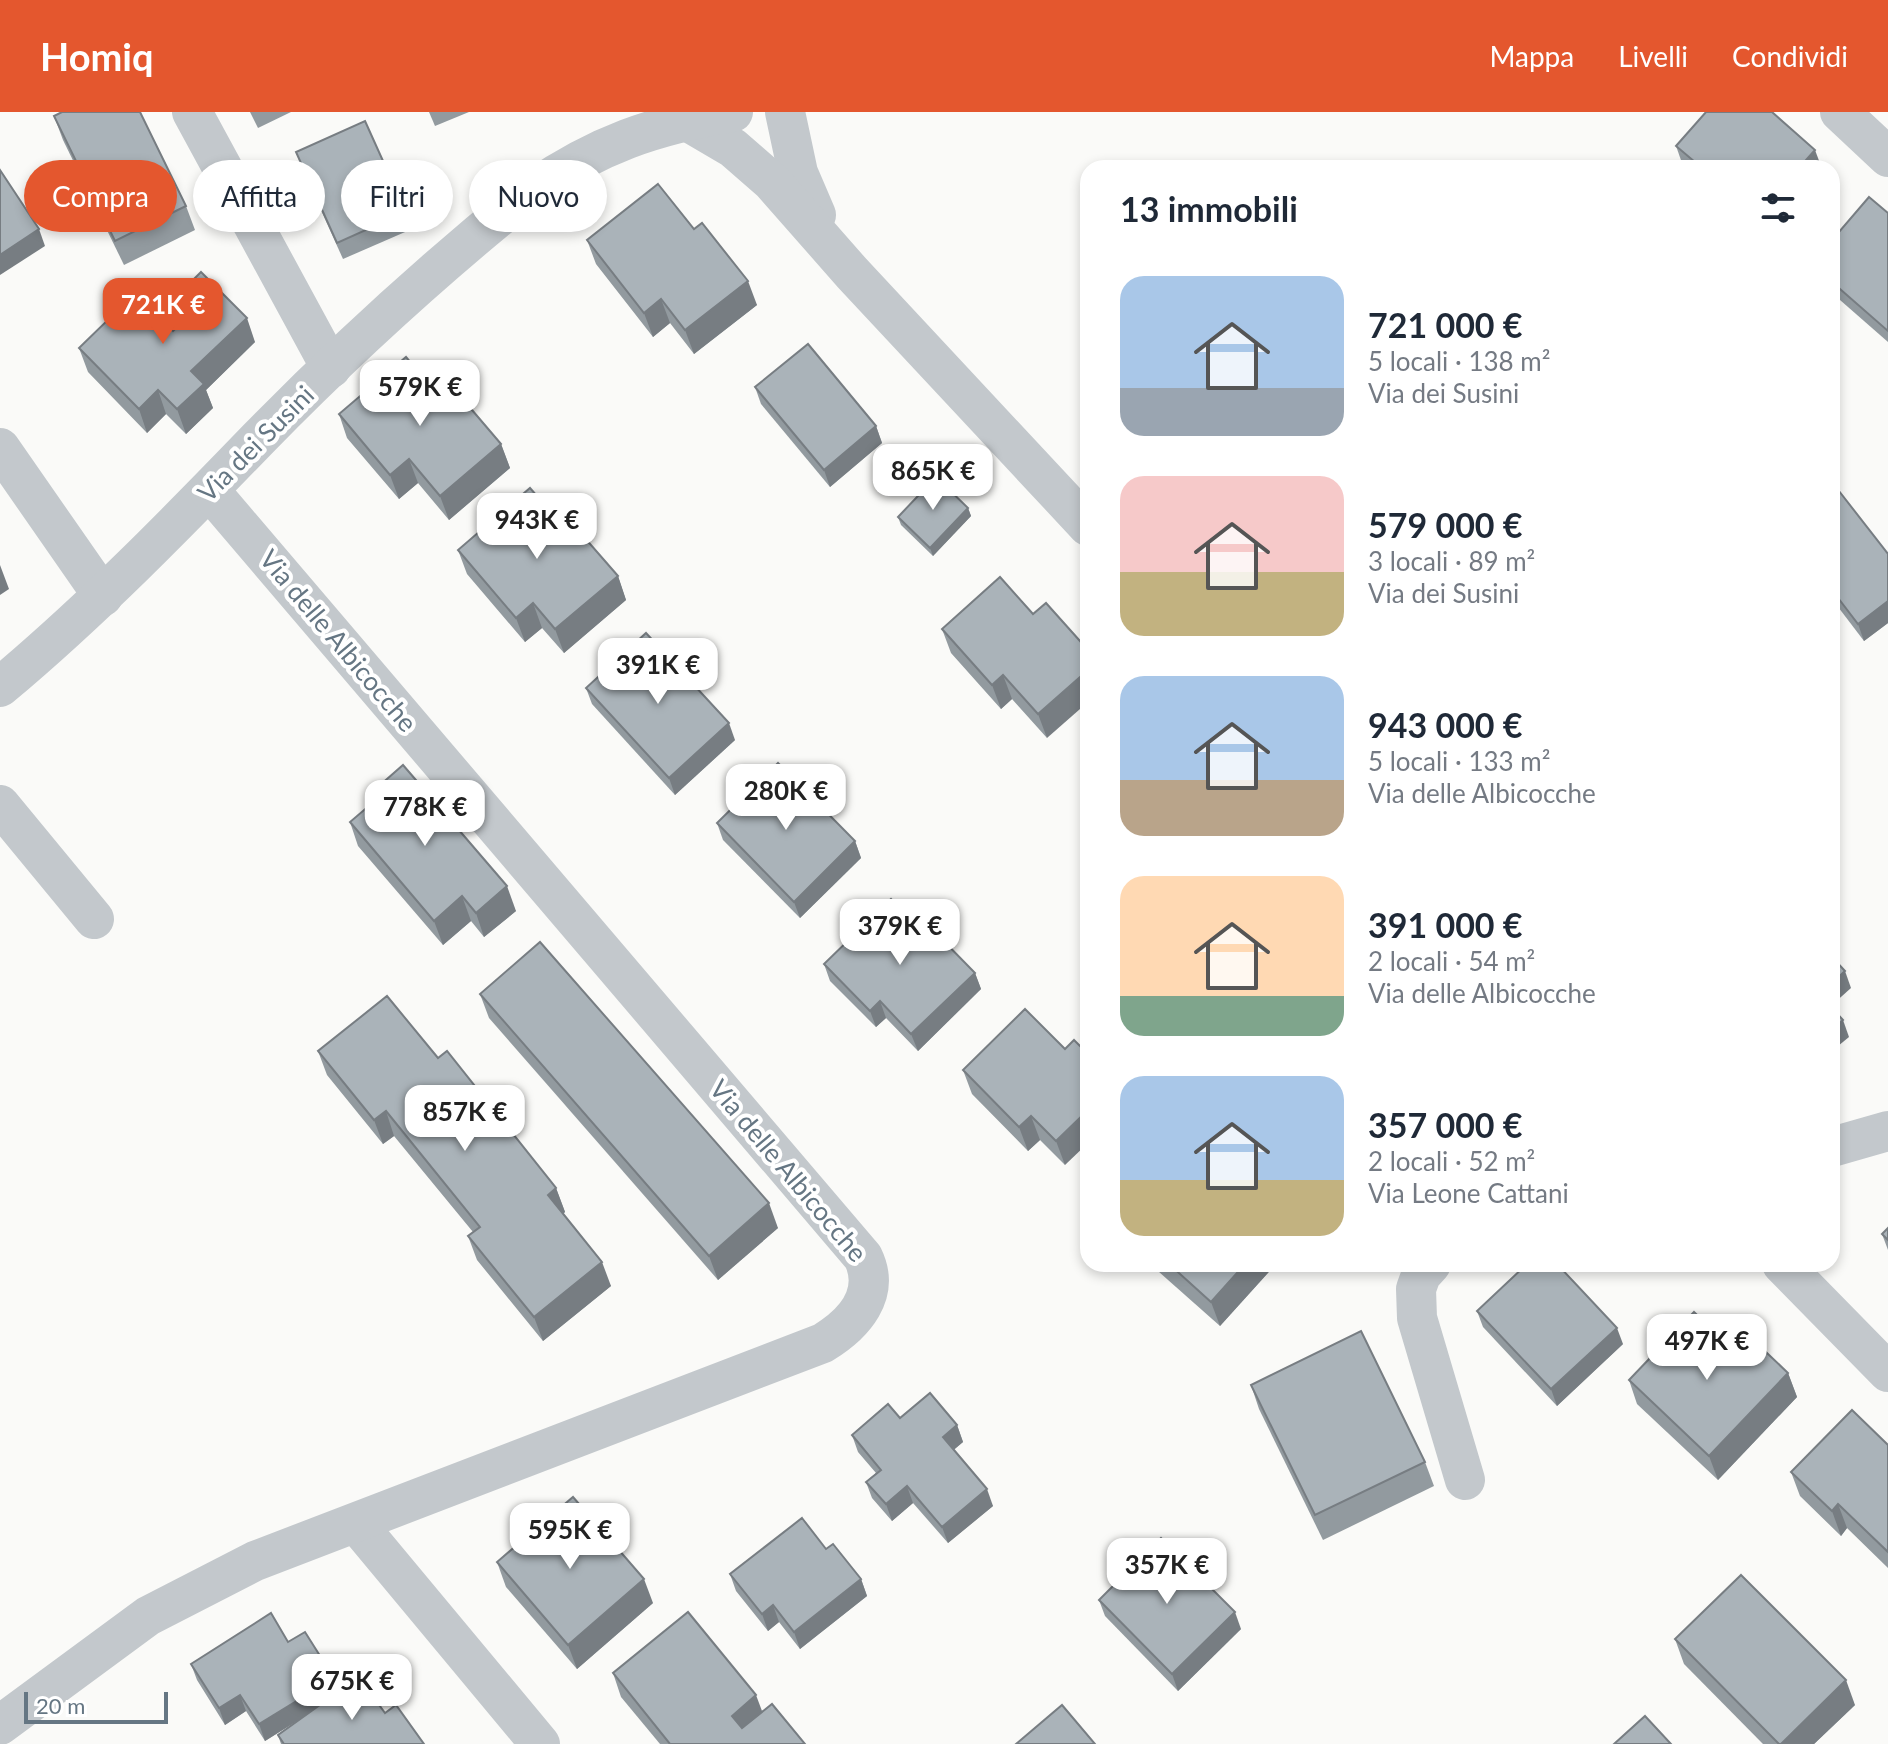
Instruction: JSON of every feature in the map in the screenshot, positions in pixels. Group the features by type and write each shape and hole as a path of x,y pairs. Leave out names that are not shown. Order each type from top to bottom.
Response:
{"street":[{"path":"192,112 331,368"},
{"name":"Via dei Susini","path":"0,687 103,596 394,308 532,190 611,144 687,121 733,112"},
{"path":"785,112 792,152 807,195 826,235 852,273"},
{"path":"1840,112 1888,157"},
{"path":"687,121 712,134 755,165 1080,517"},
{"path":"0,448 103,596"},
{"name":"Via delle Albicocche","path":"0,1725 148,1616 255,1561 823,1343 842,1332 853,1319 870,1285 870,1272 863,1257 210,491"},
{"path":"0,805 94,919"},
{"path":"1840,1145 1888,1131"},
{"path":"1424,1272 1416,1289 1417,1318 1465,1480"},
{"path":"1790,1272 1888,1372"},
{"path":"356,1523 540,1744"}],"building":[{"path":"62,112 140,112 163,160 75,160 54,116"},
{"path":"1706,112 1772,112 1815,150 1806,160 1693,160 1676,146"},
{"path":"365,121 383,160 341,160 341,232 361,232 337,243 325,216 325,160 300,160 296,152"},
{"path":"0,170 24,206 24,232 34,232 0,255"},
{"path":"658,184 694,229 702,223 748,281 685,330 661,299 644,313 587,240 597,232 607,232 607,224"},
{"path":"177,188 186,206 177,210"},
{"path":"1869,197 1888,213 1888,331 1840,289 1840,231"},
{"path":"111,232 133,232 115,241"},
{"path":"201,272 247,318 191,371 204,384 177,409 158,390 139,409 79,348 117,311 125,318 143,300 173,331 198,306 182,291"},
{"path":"808,344 876,426 824,470 755,387"},
{"path":"406,357 443,401 455,390 501,444 440,496 409,459 390,475 339,414"},
{"path":"936,477 968,508 930,548 898,517"},
{"path":"530,488 564,527 571,522 618,576 555,629 533,603 516,618 458,550"},
{"path":"1840,492 1888,554 1888,601 1858,624 1840,600"},
{"path":"1000,577 1033,614 1046,603 1080,641 1080,677 1038,714 1003,675 992,685 942,629"},
{"path":"646,633 729,723 669,778 586,688"},
{"path":"778,763 855,841 794,902 717,823"},
{"path":"403,765 507,886 476,913 462,896 434,921 350,822 377,799 371,793"},
{"path":"891,899 924,933 930,927 975,973 911,1034 880,1001 870,1011 824,964"},
{"path":"540,942 769,1203 709,1256 480,994"},
{"path":"387,996 438,1058 447,1051 556,1188 548,1195 602,1262 534,1317 468,1236 480,1227 386,1111 374,1120 318,1051"},
{"path":"1025,1009 1065,1049 1074,1040 1080,1046 1080,1118 1056,1141 1031,1116 1019,1127 963,1070"},
{"path":"1178,1272 1238,1272 1211,1302"},
{"path":"1518,1272 1564,1272 1617,1328 1551,1389 1477,1311"},
{"path":"1694,1312 1734,1350 1748,1335 1788,1373 1709,1456 1629,1380"},
{"path":"1361,1331 1425,1462 1315,1515 1251,1385"},
{"path":"930,1393 957,1425 943,1437 987,1489 942,1527 907,1486 886,1504 866,1482 881,1470 852,1435 888,1404 900,1418"},
{"path":"1852,1410 1888,1445 1888,1552 1838,1504 1832,1511 1791,1472"},
{"path":"573,1497 644,1579 568,1645 497,1562"},
{"path":"802,1518 826,1549 833,1544 861,1579 794,1632 773,1605 762,1614 730,1574"},
{"path":"1161,1538 1235,1612 1172,1674 1099,1600"},
{"path":"1741,1575 1846,1680 1781,1744 1675,1639"},
{"path":"688,1612 756,1695 732,1716 742,1728 772,1704 805,1744 670,1744 613,1673"},
{"path":"271,1613 288,1642 305,1632 334,1678 259,1724 240,1695 219,1708 191,1664"},
{"path":"359,1677 385,1713 396,1705 424,1744 284,1744 278,1735"},
{"path":"1062,1705 1095,1744 1016,1744"},
{"path":"1645,1716 1671,1744 1614,1744"}]}
